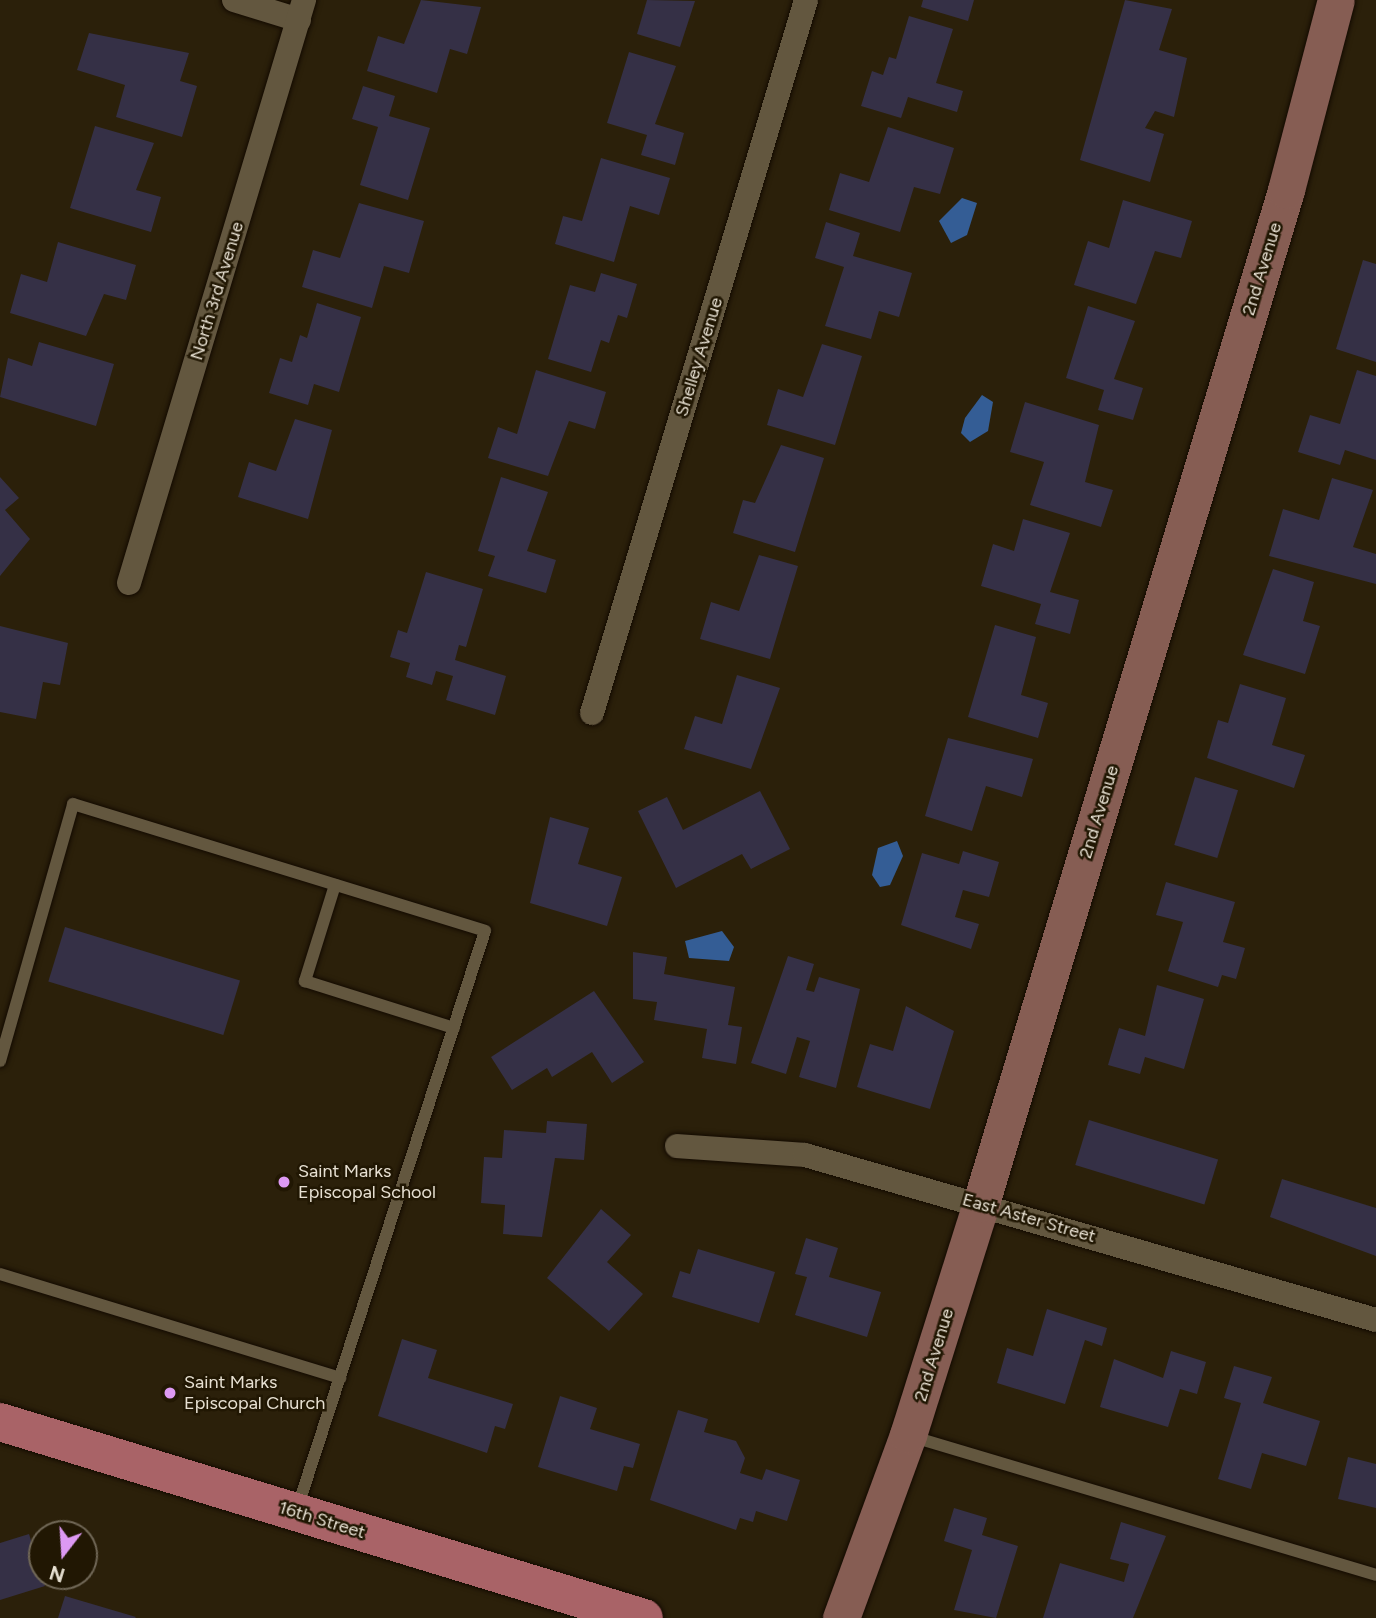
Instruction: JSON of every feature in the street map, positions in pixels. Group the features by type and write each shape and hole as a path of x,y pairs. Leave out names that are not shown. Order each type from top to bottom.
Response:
{"main road":[{"name":"16th Street","path":"0,1422 644,1618"}],"street":[{"path":"234,0 302,10"},
{"name":"Shelley Avenue","path":"592,713 806,0"},
{"name":"2nd Avenue","path":"841,1618 908,1435 981,1203 1286,190 1336,0"},
{"name":"North 3rd Avenue","path":"129,583 302,10"},
{"name":"East Aster Street","path":"677,1146 805,1155 981,1203 1376,1320"}],"lane":[{"path":"0,1060 73,804 485,931 296,1513"},
{"path":"335,885 305,981 454,1028"},
{"path":"0,1274 340,1378"},
{"path":"908,1435 1376,1575"}],"water":[{"path":"962,198 977,203 967,235 951,243 939,221"},
{"path":"982,395 993,402 988,431 970,442 961,433 965,418"},
{"path":"897,841 903,856 890,885 880,887 872,875 878,848"},
{"path":"722,931 734,947 729,961 689,958 685,941"}],"building":[{"path":"421,0 481,7 467,54 450,49 437,93 367,71 378,36 404,44"},
{"path":"647,0 695,1 680,47 637,34"},
{"path":"923,0 974,0 968,21 921,7"},
{"path":"1125,0 1172,9 1159,50 1187,58 1174,117 1155,111 1145,128 1164,134 1150,182 1080,160"},
{"path":"909,16 953,29 936,83 963,91 957,112 908,97 901,118 861,106 872,71 883,75 889,57 896,59"},
{"path":"89,33 189,53 180,81 197,86 182,137 116,117 125,85 77,70"},
{"path":"629,52 676,66 655,124 684,133 675,165 641,155 647,135 607,123"},
{"path":"363,86 395,96 389,116 430,128 408,200 360,185 378,127 352,119"},
{"path":"95,126 154,143 136,190 161,197 151,232 70,208"},
{"path":"888,127 954,148 940,194 914,187 900,232 829,210 840,173 869,182"},
{"path":"601,158 670,178 659,215 630,206 614,262 555,244 563,216 582,221"},
{"path":"1123,200 1192,221 1181,258 1155,251 1136,304 1074,285 1088,241 1109,248"},
{"path":"359,203 424,221 409,273 384,266 372,308 302,287 313,250 340,258"},
{"path":"826,222 860,233 853,256 912,273 899,317 879,311 871,339 825,326 844,267 815,258"},
{"path":"58,242 136,265 126,300 104,294 86,336 10,313 21,274 47,282"},
{"path":"1363,260 1376,264 1376,362 1336,349"},
{"path":"601,273 637,284 627,318 618,315 609,343 601,340 591,372 548,359 570,285 595,292"},
{"path":"317,303 361,317 339,392 314,384 308,405 269,393 280,358 292,362 300,335 307,338"},
{"path":"1088,306 1135,321 1114,379 1143,388 1133,420 1098,410 1104,390 1066,378"},
{"path":"39,342 114,364 96,426 0,397 8,358 32,366"},
{"path":"822,344 862,356 835,445 767,425 778,389 803,397"},
{"path":"536,370 606,392 595,429 569,421 548,476 488,458 498,427 517,434"},
{"path":"1357,370 1376,376 1376,460 1345,450 1340,465 1298,452 1310,415 1340,424"},
{"path":"1025,402 1099,425 1085,482 1113,490 1101,527 1030,505 1044,462 1010,452"},
{"path":"295,419 332,430 308,519 238,497 249,462 276,471"},
{"path":"781,445 824,458 795,552 733,533 743,500 755,503"},
{"path":"0,477 19,498 5,510 30,539 0,576"},
{"path":"501,477 548,492 527,551 556,560 546,593 488,576 495,556 478,551"},
{"path":"1332,478 1373,490 1353,547 1376,554 1376,584 1269,556 1283,509 1319,520"},
{"path":"1023,519 1070,533 1050,592 1079,600 1070,634 1035,624 1041,604 981,586 993,544 1014,551"},
{"path":"759,555 798,566 770,659 700,639 711,602 739,611"},
{"path":"1273,569 1314,582 1303,621 1320,626 1305,674 1243,655"},
{"path":"426,572 483,589 466,647 459,645 455,660 506,676 495,715 446,700 453,676 436,671 432,685 406,677 410,663 390,657 398,630 407,633"},
{"path":"995,625 1036,637 1021,695 1048,703 1038,738 968,717"},
{"path":"0,626 68,643 60,685 43,682 36,719 0,712"},
{"path":"737,675 780,688 751,769 684,749 695,716 722,724"},
{"path":"1240,684 1286,698 1272,745 1305,755 1294,788 1207,758 1218,720 1228,723"},
{"path":"948,738 1033,759 1022,797 986,786 972,831 925,816"},
{"path":"1195,777 1238,790 1217,858 1174,845"},
{"path":"760,791 790,849 751,869 742,854 676,888 638,811 667,797 683,830"},
{"path":"550,817 589,828 578,864 622,877 607,926 530,903"},
{"path":"963,851 999,862 989,897 963,890 955,917 979,924 971,949 901,925 922,853 959,864"},
{"path":"1166,882 1235,902 1223,942 1245,948 1236,979 1222,975 1218,987 1168,971 1183,922 1156,915"},
{"path":"65,927 240,981 223,1035 48,982"},
{"path":"633,952 667,957 664,974 735,987 728,1025 742,1027 736,1064 702,1058 707,1029 654,1020 657,1002 633,999"},
{"path":"788,956 814,964 806,990 814,992 819,977 860,989 836,1088 799,1077 810,1041 797,1037 786,1074 751,1063"},
{"path":"1157,985 1204,999 1184,1069 1145,1057 1140,1074 1108,1065 1119,1028 1145,1036"},
{"path":"594,991 644,1062 612,1083 592,1052 552,1077 547,1068 512,1090 491,1057"},
{"path":"906,1006 954,1031 930,1109 857,1087 870,1044 893,1051"},
{"path":"1089,1120 1218,1159 1204,1204 1075,1165"},
{"path":"547,1121 587,1124 584,1160 555,1158 542,1237 503,1234 505,1205 481,1203 484,1157 502,1158 504,1130 546,1133"},
{"path":"1282,1179 1376,1208 1376,1256 1270,1217"},
{"path":"601,1209 631,1235 607,1262 643,1294 609,1331 547,1278"},
{"path":"806,1238 838,1248 829,1277 881,1292 867,1337 795,1315 807,1277 795,1274"},
{"path":"698,1249 775,1272 759,1323 672,1297 680,1271 690,1274"},
{"path":"1047,1309 1107,1328 1102,1346 1085,1340 1065,1404 997,1383 1007,1348 1033,1356"},
{"path":"402,1339 437,1350 428,1378 513,1404 505,1429 495,1426 487,1453 378,1416"},
{"path":"1171,1351 1206,1362 1197,1394 1180,1389 1168,1427 1100,1407 1114,1359 1163,1378"},
{"path":"1234,1366 1272,1377 1263,1403 1320,1421 1306,1466 1262,1453 1251,1489 1218,1479 1241,1403 1224,1398"},
{"path":"560,1396 597,1408 590,1429 640,1444 633,1468 624,1466 617,1491 538,1467"},
{"path":"678,1410 708,1419 704,1432 736,1441 745,1458 740,1473 762,1480 766,1469 800,1480 787,1521 756,1511 753,1522 740,1518 736,1530 650,1500"},
{"path":"1348,1457 1376,1464 1376,1508 1338,1499"},
{"path":"954,1508 987,1518 982,1535 1018,1546 996,1618 954,1610 972,1550 944,1541"},
{"path":"1121,1522 1166,1536 1133,1618 1043,1618 1060,1563 1124,1582 1129,1564 1110,1559"},
{"path":"28,1534 28,1590 32,1590 0,1600 0,1543"},
{"path":"65,1596 136,1617 58,1618"}],"place":[{"name":"Saint Marks Episcopal School","path":"284,1182"},
{"name":"Saint Marks Episcopal Church","path":"170,1393"}]}
